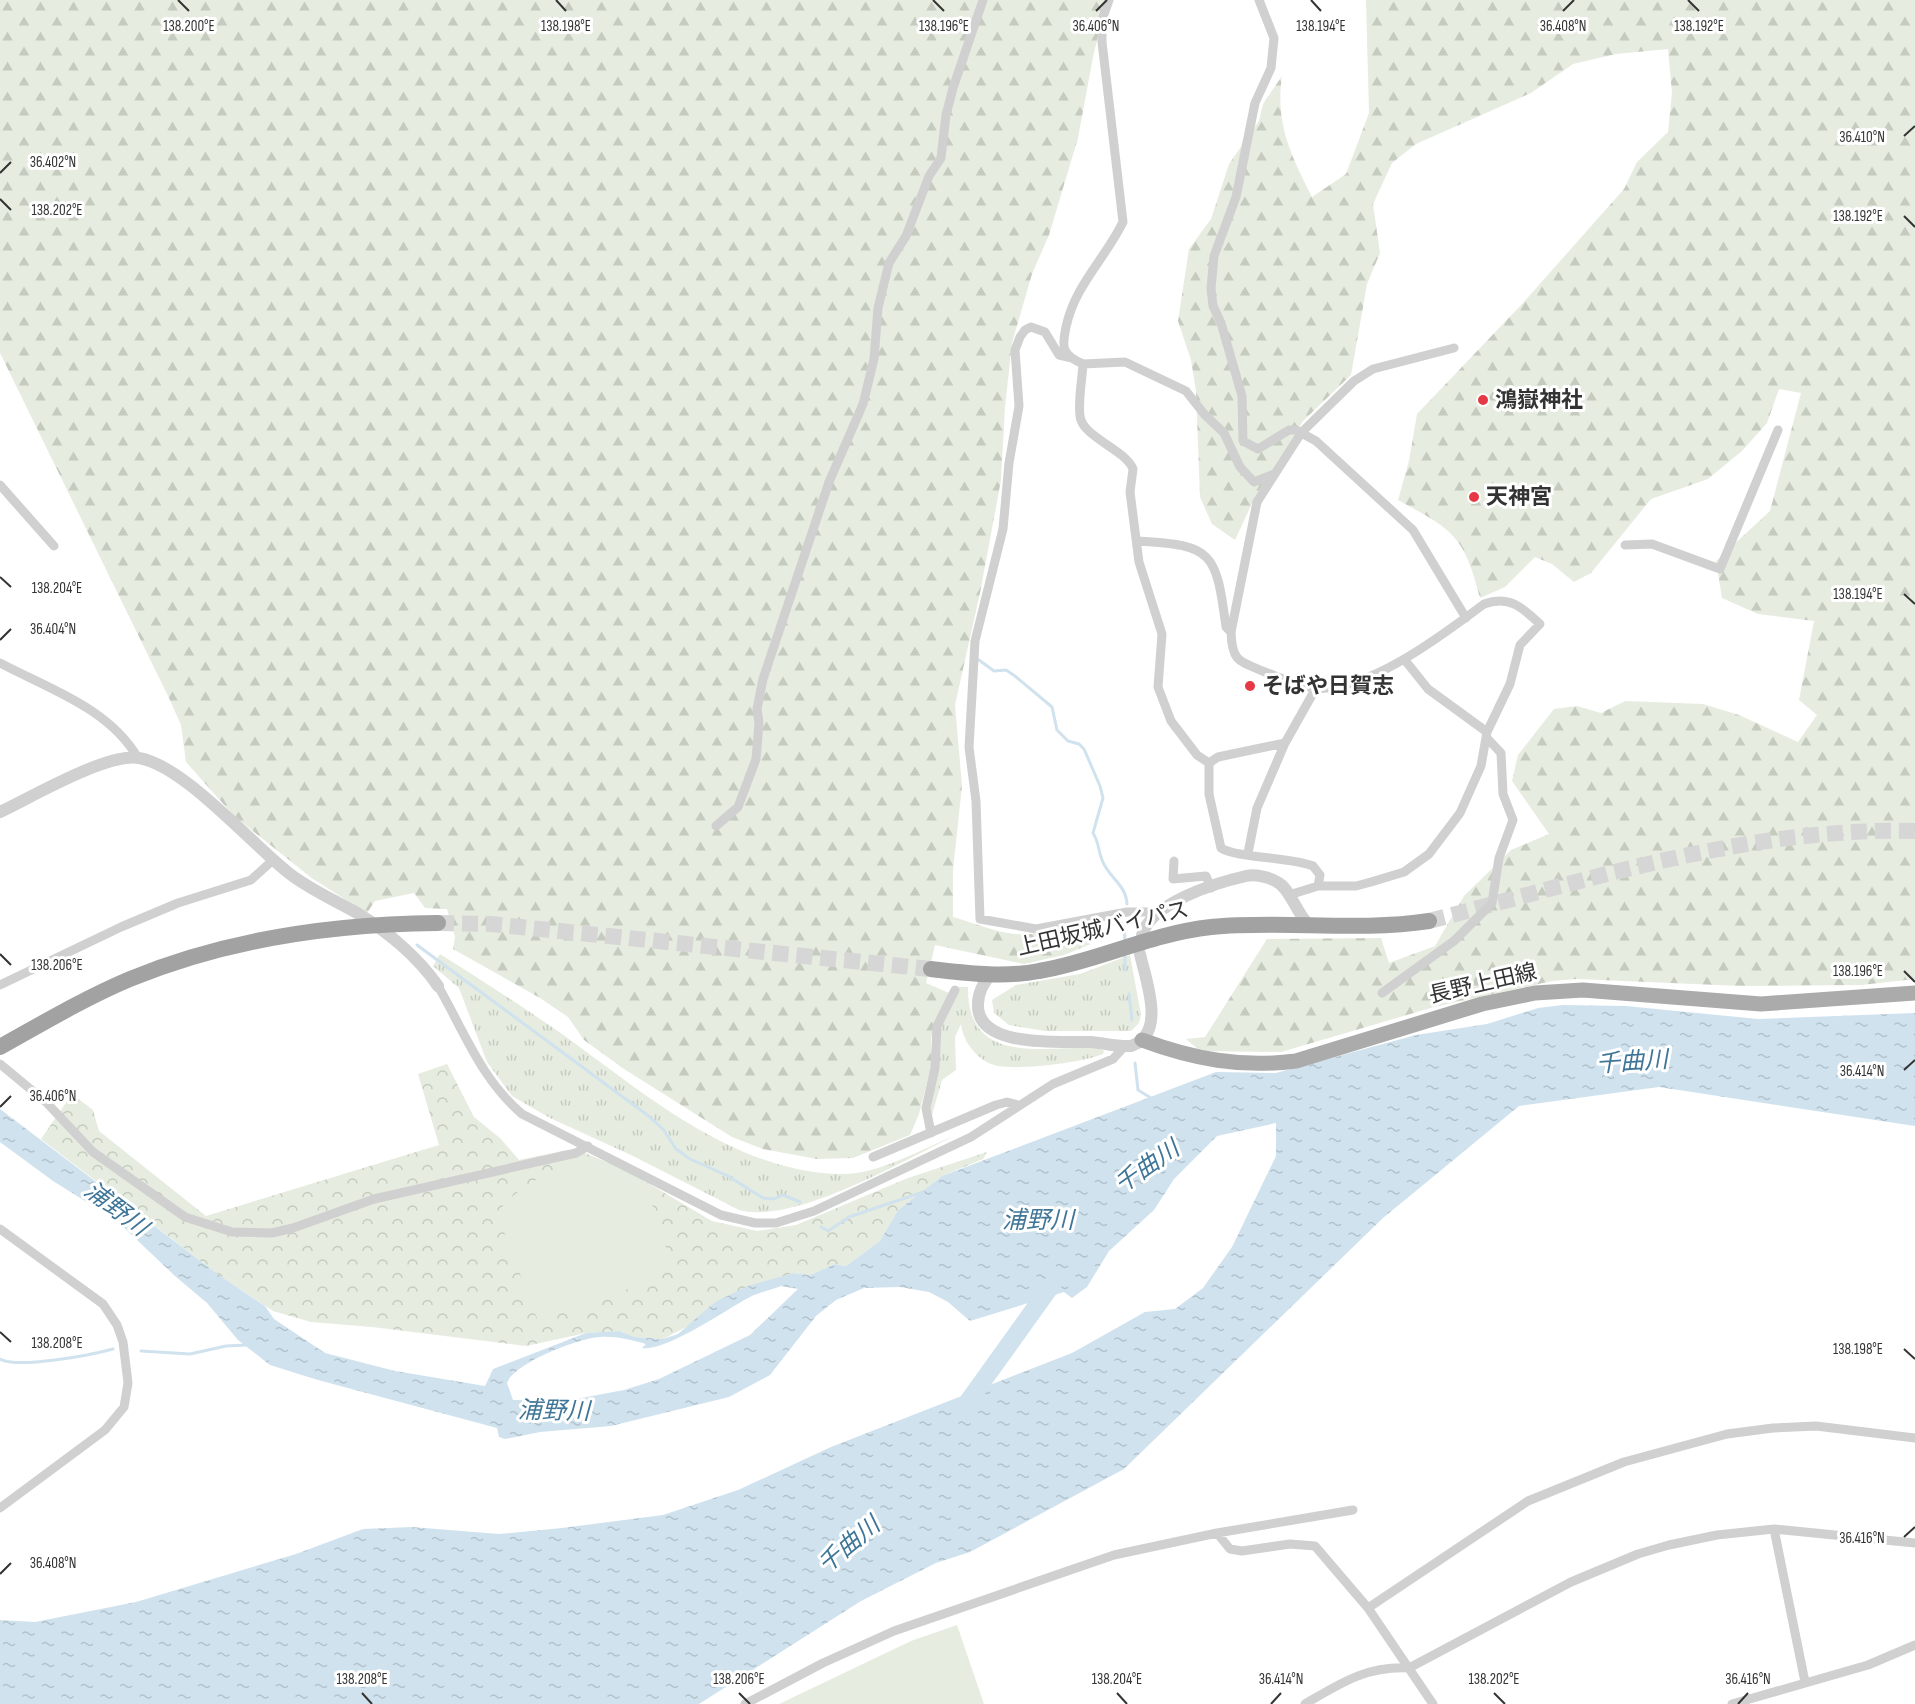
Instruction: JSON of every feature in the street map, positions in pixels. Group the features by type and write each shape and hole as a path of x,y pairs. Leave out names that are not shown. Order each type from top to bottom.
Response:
{"highway":[{"name":"上田坂城バイパス","path":"931,969 990,975 1041,971 1171,933 1211,927 1277,924 1361,928 1429,921"},
{"path":"0,1047 70,1007 170,964 259,940 351,926 438,923"}],"main road":[{"name":"長野上田線","path":"1142,1040 1203,1060 1275,1064 1296,1061 1461,1010 1534,993 1583,990 1761,1004 1915,993"}],"street":[{"path":"716,826 738,807 756,759 759,723 757,709 764,679 829,482 863,404 874,359 878,308 889,263 906,236 929,176 941,158 946,115 953,88 983,0"},
{"path":"1072,358 1065,350 1064,336 1070,307 1079,289 1123,222 1102,42 1102,20 1108,0"},
{"path":"1259,0 1274,38 1271,68 1255,103 1236,197 1214,256 1211,288 1213,306 1221,323 1242,396 1243,441 1258,450 1289,430 1316,441 1413,530 1466,618"},
{"path":"1160,912 1127,912 1036,929 980,919 976,801 969,747 974,700 975,641 1003,529 1009,464 1019,406 1015,350 1020,337 1031,327 1045,332 1059,355 1083,364 1125,362 1170,382 1186,391 1204,415 1224,434 1246,477 1254,482 1276,473"},
{"path":"1289,895 1318,886 1356,886 1404,872 1420,862 1437,845 1448,825 1460,813 1481,765 1487,734 1510,684 1520,645 1540,624 1510,600 1496,600 1484,604 1404,659 1375,675 1338,686 1316,688 1297,684 1237,660 1232,651 1231,632 1257,502 1301,433 1354,381 1373,369 1454,348"},
{"path":"1083,364 1080,418 1084,426 1131,464 1130,492 1139,562 1162,634 1158,687 1171,721 1197,755 1209,763"},
{"path":"1625,545 1652,544 1720,569 1778,430"},
{"path":"0,485 54,546"},
{"path":"1137,541 1180,543 1202,552 1210,561 1221,585 1226,627 1231,632"},
{"path":"1382,993 1454,941 1494,900 1499,858 1513,824 1513,815 1503,794 1501,753 1487,734 1428,689 1404,659"},
{"path":"0,663 97,713 129,741 138,758"},
{"path":"1248,853 1257,808 1285,743 1316,688"},
{"path":"1209,763 1218,757 1285,743"},
{"path":"0,812 114,760 138,758 154,763 187,782 273,860 310,887 371,922 419,963 438,986 480,1068 503,1098 538,1123 588,1146 720,1215 755,1223 776,1223 814,1211 971,1137 1053,1084 1113,1059 1124,1047"},
{"path":"1209,763 1209,794 1221,848 1229,853 1248,853 1313,866 1320,875 1318,886"},
{"path":"0,985 121,927 178,903 251,880 273,860"},
{"path":"1174,861 1173,879 1206,876 1211,888"},
{"path":"1142,935 1145,923 1174,901 1248,875 1264,877 1285,887 1298,914 1309,926"},
{"path":"1277,924 1290,910 1289,895"},
{"path":"963,972 968,976 978,998 979,1013 984,1023 1003,1036 1124,1047 1138,1044 1150,1028 1152,1014 1140,954"},
{"path":"978,998 985,980 990,975"},
{"path":"931,1133 926,1108 935,1068 937,1026 955,990"},
{"path":"0,1064 23,1080 80,1140 111,1165 185,1217 232,1232 272,1233 293,1228 374,1199 576,1153 588,1146"},
{"path":"873,1158 996,1105 1007,1102 1018,1105"},
{"path":"0,1229 103,1304 117,1325 123,1342 128,1383 124,1407 105,1430 0,1508"},
{"path":"1368,1608 1528,1501 1624,1461 1727,1434 1773,1428 1816,1426 1915,1438"},
{"path":"745,1704 894,1631 953,1608 1114,1555 1217,1533 1353,1510"},
{"path":"1774,1529 1804,1682"},
{"path":"1305,1704 1350,1677 1394,1668 1409,1668 1571,1582 1638,1554 1717,1535 1774,1529 1915,1543"},
{"path":"1217,1533 1230,1549 1242,1551 1290,1544 1314,1546 1368,1608 1433,1704"},
{"path":"1732,1704 1747,1702 1804,1682 1868,1665 1915,1645"}],"green space":[{"path":"0,0 1111,0 1104,11 1093,57 1078,138 1049,235 1032,274 1012,343 1005,407 1001,480 980,593 955,705 962,786 953,870 953,917 1008,933 1062,933 1082,938 1091,944 1064,955 1024,964 935,945 926,983 949,993 931,1038 931,1067 919,1114 910,1135 853,1158 817,1159 763,1149 732,1137 624,1069 584,1040 568,1017 540,998 453,949 455,937 447,909 425,908 414,893 375,901 367,913 313,879 234,816 186,762 181,725 169,698 0,353"},
{"path":"1366,0 1915,0 1915,979 1861,985 1741,986 1577,979 1552,981 1434,1007 1281,1052 1200,1051 1186,1039 1205,1037 1267,939 1381,938 1389,963 1435,946 1464,896 1511,850 1549,834 1512,781 1518,755 1554,709 1577,706 1601,713 1625,701 1703,704 1739,715 1798,742 1817,715 1799,700 1814,621 1758,614 1722,598 1716,561 1770,511 1801,393 1779,389 1767,423 1742,451 1708,479 1651,499 1591,573 1574,582 1552,564 1535,557 1505,587 1480,598 1468,560 1454,537 1432,519 1398,500 1409,461 1417,414 1522,304 1624,189 1637,162 1668,132 1672,93 1668,49 1616,54 1573,64 1531,93 1416,144 1392,163 1373,204 1380,253 1367,284 1351,375 1303,421 1255,497 1235,540 1212,524 1200,497 1196,391 1191,360 1178,321 1189,249 1211,219 1229,164 1259,121 1263,104 1282,76 1281,109 1286,139 1312,197 1346,174 1369,113"},
{"path":"440,954 547,1024 691,1125 726,1144 762,1159 799,1170 853,1174 883,1167 954,1136 878,1174 817,1200 762,1212 739,1210 633,1156 550,1118 512,1096 487,1062 459,988 433,966"},
{"path":"1130,955 1141,1015 1139,1023 1131,1031 1045,1031 1009,1025 994,1013 992,1000 1016,985 1080,974"},
{"path":"958,987 968,987 971,1013 980,1030 994,1041 1012,1047 1033,1049 1098,1048 1104,1051 1103,1054 1051,1065 998,1066 978,1056 968,1044 961,1024 955,1037 956,1070 942,1080 932,1115 930,1111 940,1026"},
{"path":"447,1064 474,1117 501,1139 519,1160 567,1150 583,1152 631,1173 712,1221 757,1231 796,1225 908,1178 987,1152 983,1159 942,1176 898,1210 880,1241 846,1266 835,1264 810,1275 794,1273 715,1302 692,1324 663,1339 635,1337 619,1331 586,1333 526,1346 311,1322 273,1311 219,1275 41,1139 72,1094 93,1110 99,1131 206,1216 439,1145 418,1074"},
{"path":"594,1158 622,1169 641,1185 648,1195 666,1248 665,1271 653,1280 538,1321 497,1213 516,1194 541,1177 554,1170"},
{"path":"957,1625 984,1704 779,1704 911,1641"}],"water":[{"name":"浦野川","path":"1563,1005 1626,1006 1758,1019 1915,1013 1915,1126 1659,1087 1519,1106 1383,1218 1124,1469 970,1552 936,1563 861,1601 699,1704 0,1704 0,1620 35,1622 136,1602 296,1554 363,1529 412,1527 499,1534 663,1515 738,1490 831,1447 1072,1353 1145,1312 1175,1309 1203,1288 1232,1247 1276,1156 1276,1123 1217,1136 1174,1179 1154,1210 1109,1251 1087,1287 1072,1298 1064,1292 970,1321 948,1302 929,1292 900,1287 864,1288 836,1300 816,1316 770,1375 729,1397 611,1426 540,1432 505,1439 499,1437 497,1428 270,1365 238,1340 207,1303 117,1221 53,1181 0,1142 0,1109 219,1275 265,1306 274,1319 325,1353 395,1371 485,1386 493,1369 586,1333 619,1331 635,1337 663,1339 678,1334 715,1302 748,1286 794,1273 810,1275 835,1264 846,1266 880,1241 898,1210 942,1176 1216,1072 1276,1073 1416,1035 1487,1024 1538,1008","holes":["781,1286 798,1289 750,1335 659,1379 624,1390 576,1399 513,1400 507,1383 512,1375 534,1360 563,1347 600,1337 646,1344 642,1348 653,1347 665,1344 696,1329 754,1295"]}],"waterway":[{"path":"979,660 994,671 1006,670 1052,707 1057,730 1068,741 1079,744 1084,749 1103,798 1093,833 1105,866 1124,891 1127,904"},
{"path":"1124,925 1125,942"},
{"path":"417,945 646,1114 663,1129 676,1149 690,1159 728,1176 763,1198 774,1199 783,1195 800,1202"},
{"path":"1125,954 1125,970"},
{"path":"1129,994 1132,1020"},
{"path":"1135,1063 1138,1090 1151,1098"},
{"path":"821,1227 828,1231 849,1217 923,1192"},
{"name":"千曲川","path":"962,1410 1056,1279"},
{"path":"141,1351 190,1354 226,1346 247,1345"},
{"path":"0,1359 9,1362 38,1362 113,1349"}],"tunnel":[{"path":"1429,921 1609,873 1730,847 1853,832 1915,831"},
{"path":"438,923 491,924 931,969"}],"place":[{"name":"鴻嶽神社","path":"1483,400"},
{"name":"天神宮","path":"1474,497"},
{"name":"そばや日賀志","path":"1250,686"}]}
